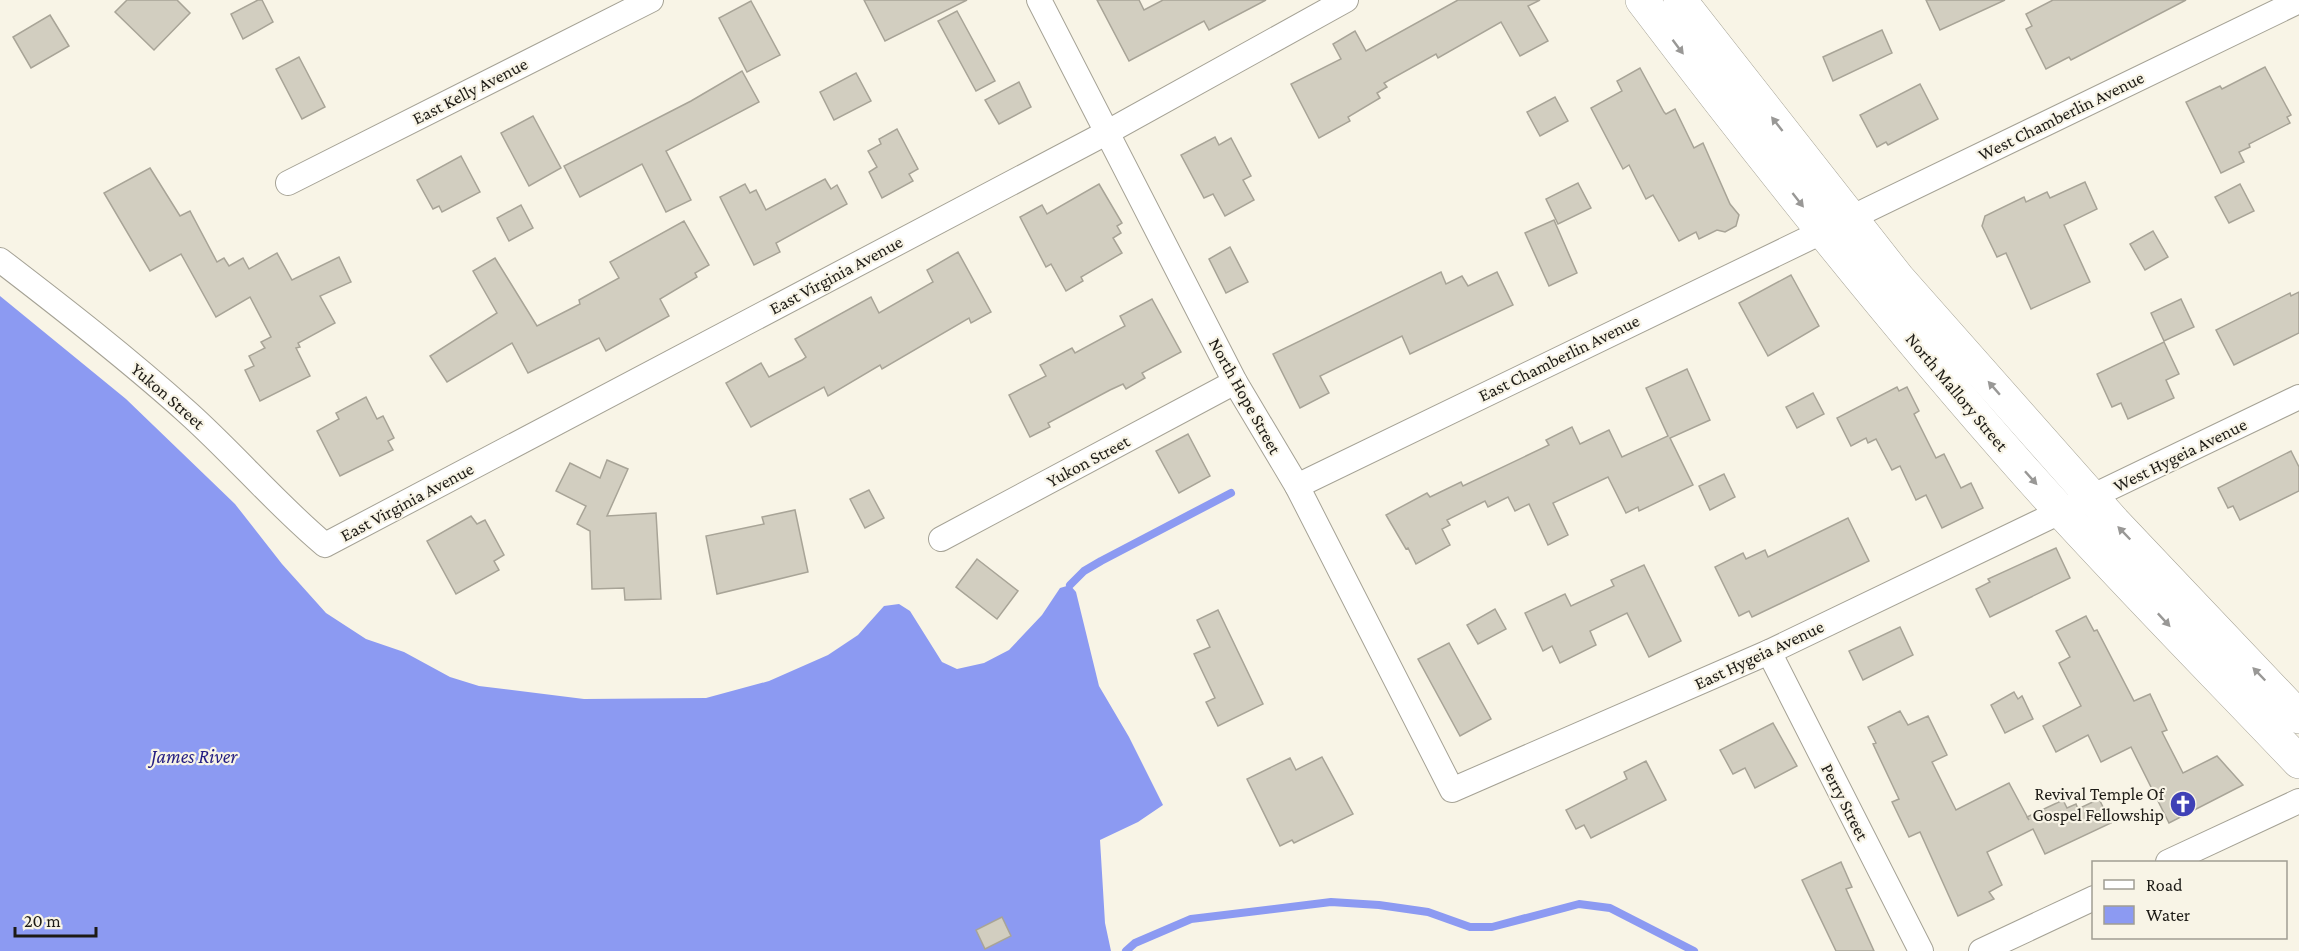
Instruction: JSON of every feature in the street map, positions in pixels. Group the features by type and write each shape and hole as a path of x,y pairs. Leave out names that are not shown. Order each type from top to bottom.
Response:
{"main road":[{"name":"North Mallory Street","path":"1642,0 1836,224 1898,278 2091,498 2299,717"},
{"name":"North Mallory Street","path":"1680,0 1836,224 1965,403 2061,510 2299,762"}],"street":[{"name":"East Kelly Avenue","path":"288,183 651,0"},
{"name":"North Hope Street","path":"1040,0 1235,382 1297,486 1452,790"},
{"name":"East Virginia Avenue","path":"325,545 1106,133 1346,0"},
{"name":"West Chamberlin Avenue","path":"1836,224 2299,1"},
{"name":"East Chamberlin Avenue","path":"1297,486 1836,224"},
{"name":"Yukon Street","path":"0,260 109,345 188,412 301,526 325,545"},
{"name":"Yukon Street","path":"941,539 1235,382"},
{"name":"West Hygeia Avenue","path":"2061,510 2091,498 2299,397"},
{"name":"East Hygeia Avenue","path":"1452,790 1769,652 2061,510"},
{"name":"Perry Street","path":"1769,652 1921,951"},
{"path":"2170,861 2299,801"},
{"path":"1981,951 2092,899"}],"water":[{"name":"James River","path":"0,296 126,399 235,504 282,564 326,613 366,639 404,652 450,677 479,686 584,699 706,698 769,681 828,655 858,635 884,606 899,604 910,611 942,662 957,669 984,663 1009,650 1042,615 1060,588 1070,585 1076,592 1099,686 1129,737 1163,805 1138,822 1100,840 1105,923 1111,951 0,951"}],"building":[{"path":"127,0 177,0 190,13 154,50 115,12"},
{"path":"262,0 273,22 243,39 231,14"},
{"path":"864,0 967,0 885,41"},
{"path":"1097,0 1139,0 1144,10 1163,0 1266,0 1209,30 1204,21 1129,61"},
{"path":"1458,0 1540,0 1528,6 1548,41 1520,56 1501,22 1438,58 1436,54 1384,83 1387,87 1377,93 1380,98 1348,117 1350,121 1319,138 1291,84 1341,59 1333,44 1355,31 1366,51"},
{"path":"1926,0 2005,0 1940,30"},
{"path":"2053,0 2186,0 2071,60 2069,57 2046,69 2026,29 2032,26 2026,14"},
{"path":"751,1 780,55 747,72 719,18"},
{"path":"957,11 995,81 976,91 938,21"},
{"path":"50,15 69,46 31,68 13,37"},
{"path":"1882,30 1892,53 1833,81 1823,57"},
{"path":"299,57 325,107 302,119 276,69"},
{"path":"2265,67 2291,115 2287,117 2290,123 2249,144 2250,147 2239,152 2244,162 2221,173 2186,102 2220,86 2222,89"},
{"path":"1640,68 1664,112 1666,114 1675,109 1694,148 1703,143 1730,204 1739,215 1736,226 1725,232 1717,230 1699,239 1696,232 1679,241 1653,195 1646,199 1629,165 1623,169 1591,108 1622,91 1617,81"},
{"path":"742,71 759,102 666,151 691,200 666,212 642,164 580,197 564,166 691,101"},
{"path":"856,73 871,101 834,120 820,92"},
{"path":"1019,82 1031,107 999,124 985,100"},
{"path":"1920,84 1938,119 1888,145 1886,142 1877,147 1860,115"},
{"path":"1555,97 1568,121 1540,136 1527,112"},
{"path":"533,116 561,168 529,186 501,133"},
{"path":"897,129 918,169 909,174 913,181 882,198 869,172 877,167 868,151 881,144 879,139"},
{"path":"1215,137 1219,145 1231,138 1251,176 1243,180 1254,200 1225,216 1213,194 1204,198 1181,155"},
{"path":"461,156 480,192 442,212 439,206 433,209 417,180"},
{"path":"150,168 180,216 190,211 217,262 224,258 229,266 243,258 249,269 277,253 292,280 339,257 351,282 320,296 335,323 298,343 300,347 296,348 310,376 260,401 245,370 254,366 249,356 265,348 261,342 271,337 250,297 216,317 181,254 150,271 104,193"},
{"path":"825,179 831,189 837,185 847,204 776,243 780,252 754,265 720,197 745,184 750,193 756,190 766,210"},
{"path":"2085,182 2097,209 2064,225 2090,282 2031,309 2006,253 1997,257 1982,226 1985,216 2024,197 2026,202 2047,192 2050,198"},
{"path":"1578,183 1591,208 1558,224 1546,199"},
{"path":"1099,184 1122,223 1117,226 1121,233 1113,238 1122,253 1081,277 1083,281 1066,291 1051,264 1046,267 1020,217 1042,205 1047,214"},
{"path":"2240,184 2254,211 2229,223 2215,197"},
{"path":"521,205 533,228 509,241 497,218"},
{"path":"1554,220 1577,273 1549,286 1525,233"},
{"path":"684,221 709,265 695,273 697,277 660,299 669,316 606,351 599,338 528,373 512,343 447,382 430,356 497,313 473,271 495,258 537,326 580,304 579,300 619,278 610,262"},
{"path":"2153,231 2168,257 2145,270 2130,244"},
{"path":"1230,247 1248,282 1226,293 1209,259"},
{"path":"958,252 991,312 971,323 969,318 882,369 880,365 828,396 824,387 751,427 726,383 761,363 769,377 802,360 806,357 795,339 871,297 879,313 933,282 927,270"},
{"path":"1441,272 1446,284 1462,276 1468,286 1497,272 1513,305 1410,354 1402,336 1320,376 1329,393 1300,408 1273,354"},
{"path":"1791,275 1819,326 1768,356 1739,303"},
{"path":"2299,292 2299,333 2234,365 2216,330 2290,293 2291,296"},
{"path":"1152,299 1181,352 1142,373 1145,378 1126,389 1123,384 1110,390 1048,423 1050,427 1030,437 1009,395 1046,376 1040,365 1072,348 1075,353 1125,326 1120,316"},
{"path":"2181,299 2194,327 2164,341 2151,313"},
{"path":"2164,342 2179,374 2166,380 2174,398 2128,419 2121,403 2112,407 2097,374"},
{"path":"1687,369 1710,420 1670,438 1693,485 1639,511 1638,507 1626,513 1608,477 1553,503 1568,535 1548,545 1529,504 1515,511 1508,497 1488,507 1485,501 1447,520 1450,525 1442,529 1450,545 1416,564 1386,515 1427,493 1430,497 1461,482 1463,486 1549,445 1546,440 1572,427 1580,444 1609,430 1622,457 1668,436 1646,388"},
{"path":"1897,387 1899,391 1907,387 1919,411 1914,414 1936,458 1944,454 1961,488 1971,483 1983,508 1942,528 1926,495 1916,500 1900,466 1892,470 1876,439 1868,443 1866,438 1851,446 1837,418"},
{"path":"1813,393 1824,414 1797,428 1786,407"},
{"path":"366,397 377,419 383,416 394,438 388,441 393,450 340,476 317,431 339,419 336,413"},
{"path":"1188,434 1210,476 1179,493 1156,451"},
{"path":"2291,451 2299,467 2299,491 2240,520 2233,506 2228,508 2218,488"},
{"path":"607,460 628,469 607,516 656,513 661,599 625,600 624,588 592,589 590,531 577,524 586,506 556,491 570,463 600,478"},
{"path":"1724,474 1735,497 1710,510 1699,486"},
{"path":"869,490 884,518 865,528 850,499"},
{"path":"795,510 808,572 717,594 706,536 764,524 762,517"},
{"path":"471,516 477,524 485,520 504,555 494,561 499,570 456,594 427,541"},
{"path":"1848,518 1869,561 1752,617 1749,611 1739,616 1715,567 1743,553 1746,559 1765,550 1768,557"},
{"path":"2056,548 2070,578 1990,617 1976,589 1990,582 1988,579"},
{"path":"977,559 1018,591 997,619 956,587"},
{"path":"1644,565 1681,641 1649,657 1627,613 1590,631 1596,645 1560,663 1552,646 1543,651 1525,613 1565,594 1571,606 1614,586 1611,580"},
{"path":"1495,609 1506,629 1478,644 1467,625"},
{"path":"1218,610 1263,704 1218,726 1206,702 1215,698 1194,654 1210,647 1197,620"},
{"path":"2086,616 2094,631 2097,630 2134,701 2150,694 2167,730 2162,732 2183,773 2217,756 2243,785 2169,823 2131,747 2101,762 2088,735 2056,752 2043,726 2081,706 2059,663 2070,657 2056,631"},
{"path":"1900,627 1913,655 1863,680 1849,651"},
{"path":"1449,643 1491,719 1460,736 1418,659"},
{"path":"2014,692 2018,699 2022,696 2033,719 2005,733 1991,705"},
{"path":"1900,711 1908,725 1928,716 1947,755 1932,762 1956,810 2009,783 2027,817 2063,800 2067,808 2076,804 2078,809 2099,799 2111,823 2045,854 2033,829 1987,852 2002,885 1989,892 1994,899 1958,916 1920,832 1909,837 1892,802 1899,799 1873,744 1876,743 1868,727"},
{"path":"1773,723 1797,766 1755,788 1745,768 1733,774 1720,750"},
{"path":"1322,757 1353,814 1294,843 1292,840 1280,846 1247,779 1290,758 1296,770"},
{"path":"1646,761 1666,800 1591,838 1584,825 1576,829 1566,810 1627,779 1624,772"},
{"path":"1841,862 1852,887 1846,889 1874,951 1836,951 1802,880"},
{"path":"1002,917 1011,936 985,949 976,930"}],"waterway":[{"path":"1070,585 1084,571 1101,561 1231,493"},
{"path":"1126,951 1135,943 1191,919 1331,902 1379,905 1428,912 1470,927 1492,927 1579,904 1610,908 1694,951"}],"place":[{"name":"Revival Temple Of Gospel Fellowship","path":"2183,804"}]}
